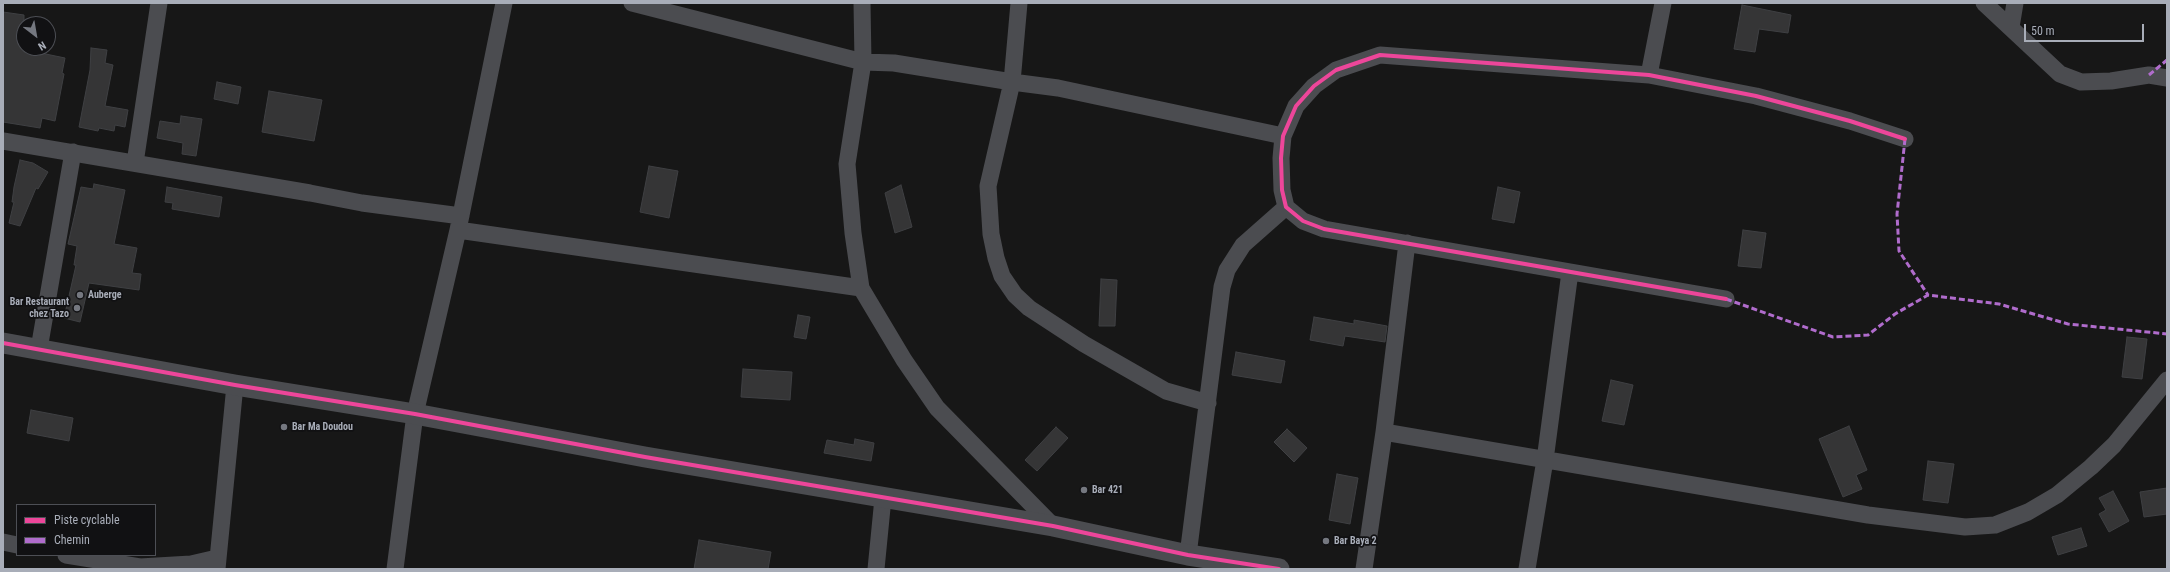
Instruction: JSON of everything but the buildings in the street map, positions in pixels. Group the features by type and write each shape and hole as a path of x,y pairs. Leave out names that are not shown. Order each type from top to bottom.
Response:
{"street":[{"path":"135,162 159,3"},
{"path":"395,569 415,414 460,223 504,3"},
{"path":"632,3 863,62 894,64 1058,88 1283,136"},
{"path":"862,3 863,62 847,164 853,233 861,288 904,360 937,408 1053,526"},
{"path":"1019,3 1012,82 988,186 991,234 996,258 1002,276 1015,295 1029,308 1084,344 1166,391 1208,403"},
{"path":"1649,75 1663,3"},
{"path":"1984,3 2060,74 2081,82 2111,81 2150,75 2167,78"},
{"path":"2011,27 2015,3"},
{"path":"1726,299 1324,229 1303,221 1286,207 1282,190 1281,158 1283,136 1296,106 1314,86 1336,70 1359,60 1380,55 1649,75 1756,96 1850,121 1905,139"},
{"path":"3,141 135,162 362,203 460,223 861,288"},
{"path":"39,350 73,152"},
{"path":"1188,555 1222,286 1226,270 1243,245 1286,207"},
{"path":"1364,569 1384,432 1407,243"},
{"path":"1527,569 1545,460 1570,272"},
{"path":"3,343 235,385 415,414 652,458 1053,526 1240,566 1279,569"},
{"path":"1384,432 1868,515 1965,527 1995,525 2028,512 2057,495 2114,446 2167,380"},
{"path":"72,556 140,567 217,564 235,385"},
{"path":"876,569 883,498"},
{"path":"3,542 16,545"}],"marked path":[{"path":"2149,75 2167,60"},
{"path":"1905,139 1897,214 1899,251 1928,295"},
{"path":"1726,299 1833,337 1868,335 1895,314 1928,295 1999,304 2068,324 2167,334"}],"cycle path":[{"path":"1726,299 1324,229 1303,221 1286,207 1282,190 1281,158 1283,136 1296,106 1314,86 1336,70 1380,55 1649,75 1756,96 1850,121 1905,139"},
{"path":"3,343 235,385 415,414 645,457 1053,526 1188,555 1279,569"}],"place":[{"name":"Auberge","path":"80,295"},
{"name":"Bar Restaurant chez Tazo","path":"77,308"},
{"name":"Bar Ma Doudou","path":"284,427"},
{"name":"Bar 421","path":"1084,490"},
{"name":"Bar Baya 2","path":"1326,541"}]}
